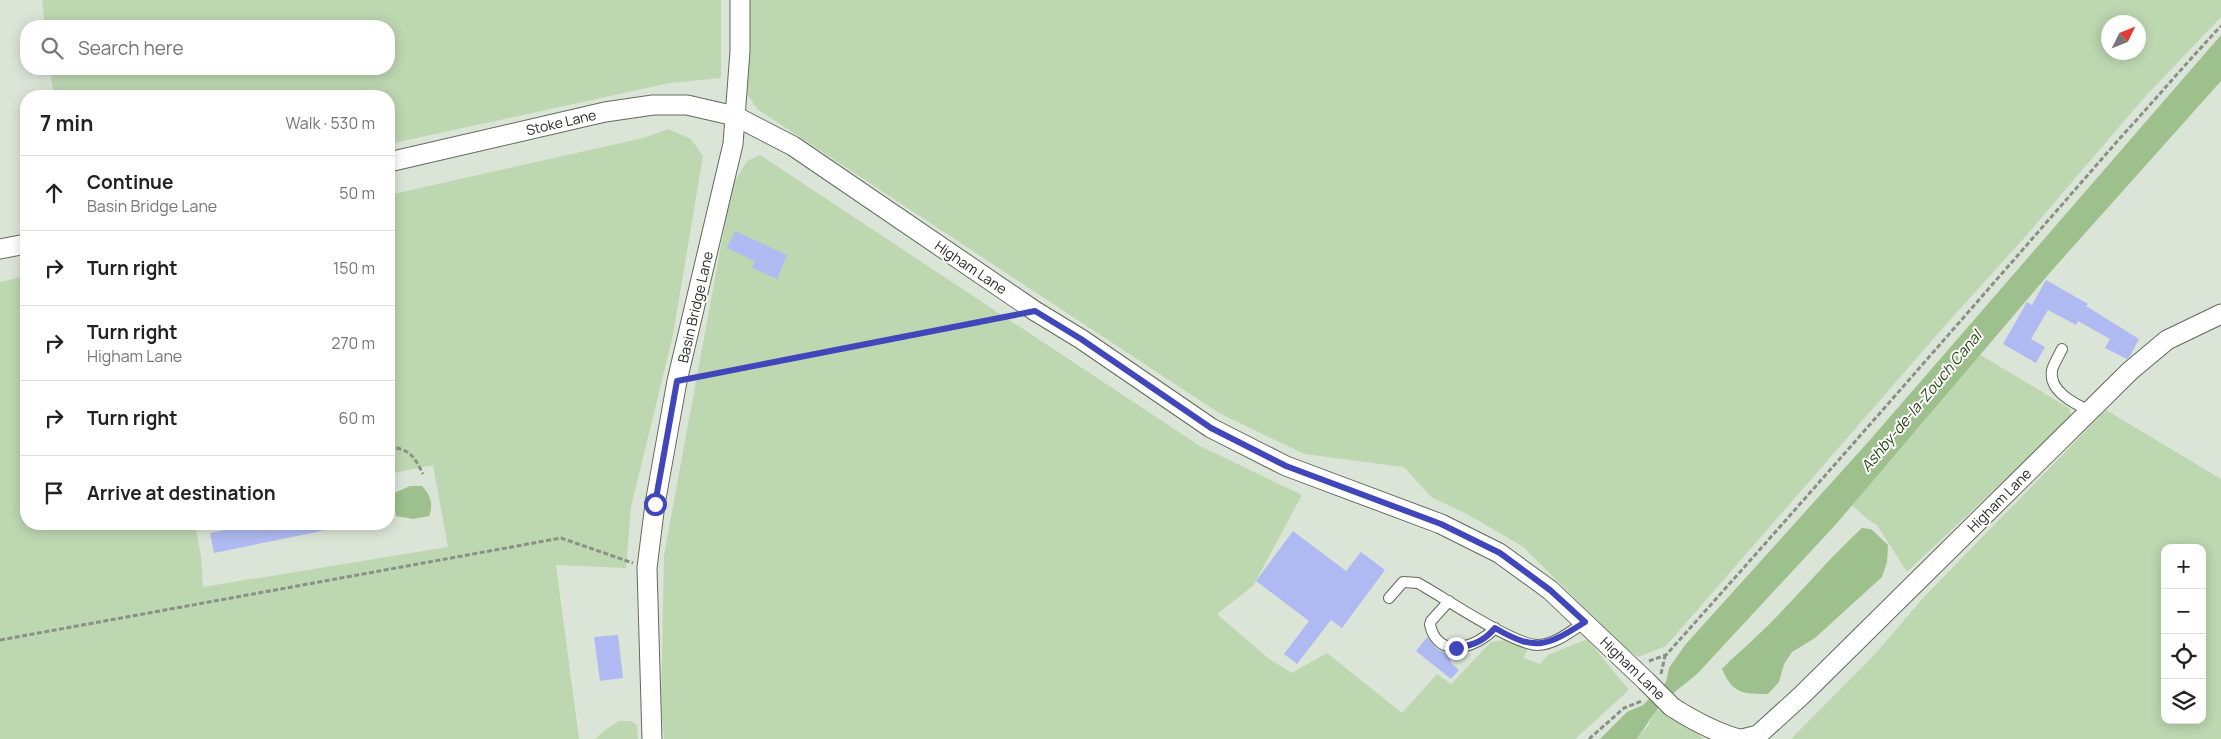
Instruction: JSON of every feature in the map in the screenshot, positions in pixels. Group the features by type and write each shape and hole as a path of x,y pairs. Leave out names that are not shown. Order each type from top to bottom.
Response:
{"street":[{"name":"Basin Bridge Lane","path":"652,739 648,568 655,504 677,381 733,144 740,50 740,0"},
{"name":"Stoke Lane","path":"395,161 605,112 634,108 687,105 735,116"},
{"name":"Higham Lane","path":"735,116 794,146 1035,311 1081,339 1211,428 1286,466 1441,524 1500,553 1550,590 1672,707 1700,725 1719,734 1741,739 1758,735 1802,695 2130,371 2167,340 2221,314"},
{"path":"0,249 20,245"}],"lane":[{"path":"2062,349 2052,372 2056,389 2073,403 2090,411"},
{"path":"1390,598 1399,585 1404,582 1418,583 1495,628 1522,641 1537,645 1556,640 1585,622"},
{"path":"1449,601 1431,621 1430,625 1435,638 1440,642 1456,648 1469,646 1482,641 1495,628"}],"path":[{"path":"1589,739 1624,708 1642,702 1666,655 1814,490 1880,412 2158,97 2181,68 2221,26"},
{"path":"677,381 1035,311"},
{"path":"395,447 402,448 415,457 423,474"},
{"path":"0,640 561,538 648,568"}],"shaded area":[{"path":"42,0 721,0 721,78 670,83 395,143 395,90 53,90 51,75 395,75 395,20 44,20"},
{"path":"746,0 2221,0 2221,17 2143,99 2025,237 1949,321 1666,646 1638,657 1624,647 1522,546 1465,513 1431,497 1404,467 1304,454 1219,413 757,109 745,91"},
{"path":"668,129 691,139 703,156 673,335 631,507 626,568 556,565 579,739 0,739 0,282 20,277 20,530 196,530 201,556 203,587 448,547 433,465 395,473 395,194 643,138"},
{"path":"760,155 1200,446 1302,495 1253,586 1217,614 1269,659 1292,673 1327,653 1402,713 1437,674 1451,684 1491,642 1507,640 1528,649 1523,658 1540,664 1548,655 1587,639 1629,690 1575,739 664,739 661,705 664,555 732,186 747,161"},
{"path":"1979,354 2069,408 2071,417 1907,572 1877,525 1852,505"},
{"path":"2106,410 2221,479 2221,739 1791,739 1875,654 1924,597"},
{"path":"1666,709 1704,739 1636,739 1648,726 1655,711"},
{"path":"619,721 631,721 637,725 638,739 595,739 605,730"}],"water":[{"name":"Ashby-de-la-Zouch Canal","path":"2221,35 2221,81 2054,268 1837,523 1698,673 1661,705 1636,739 1600,739 1627,712 1643,705 1666,682 1669,668 1685,645 1869,441"},
{"path":"410,486 422,486 431,504 429,516 413,519 396,516 395,493"},
{"path":"1862,528 1871,529 1888,545 1887,562 1882,577 1815,638 1792,652 1784,664 1779,682 1768,694 1745,693 1735,688 1722,669 1771,622"}],"building":[{"path":"735,231 787,255 777,279 752,268 755,261 727,248"},
{"path":"2046,280 2088,304 2086,306 2139,339 2130,356 2127,359 2105,348 2110,339 2078,321 2076,325 2048,310 2031,339 2045,347 2036,363 2003,344 2027,302 2032,305"},
{"path":"225,530 326,530 214,553 210,533"},
{"path":"1293,531 1346,571 1361,552 1385,570 1342,628 1331,620 1297,664 1284,654 1309,621 1256,581"},
{"path":"618,635 623,678 600,681 594,637"},
{"path":"1427,637 1436,648 1453,657 1450,662 1459,670 1451,679 1416,651"}],"route":[{"path":"655,504 677,381 1035,311 1081,339 1211,428 1286,466 1441,524 1500,553 1550,590 1585,622 1550,643 1537,645 1522,641 1495,628 1477,644 1456,648"}]}
